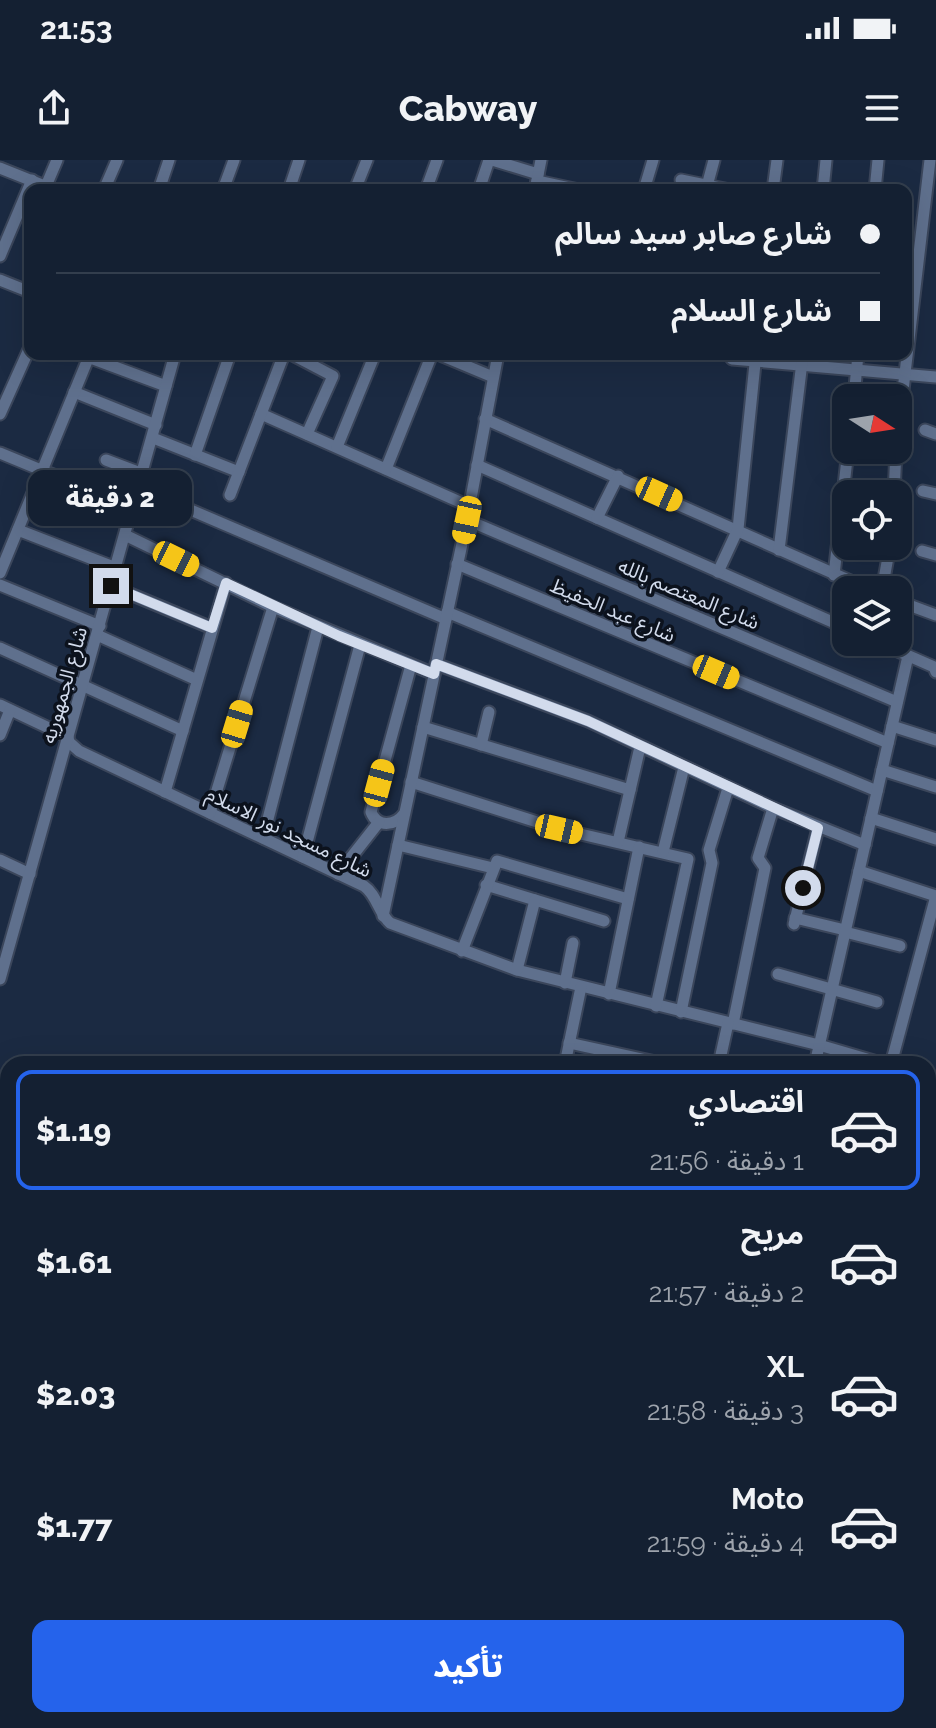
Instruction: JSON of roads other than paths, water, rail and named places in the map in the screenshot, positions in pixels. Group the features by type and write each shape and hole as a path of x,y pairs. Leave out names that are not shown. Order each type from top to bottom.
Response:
{"street":[{"path":"52,184 57,160"},
{"path":"107,184 117,160"},
{"path":"161,184 169,160"},
{"path":"225,184 234,160"},
{"path":"291,184 299,160"},
{"path":"357,184 367,160"},
{"path":"428,184 437,160"},
{"path":"481,184 491,160 536,182 541,160"},
{"path":"646,184 653,160"},
{"path":"708,184 714,160"},
{"path":"774,184 777,160"},
{"path":"824,184 826,160"},
{"path":"876,184 878,160"},
{"path":"912,313 930,160"},
{"path":"0,168 42,184"},
{"path":"30,184 32,180"},
{"path":"681,180 698,184"},
{"path":"0,256 24,199"},
{"path":"0,280 24,290"},
{"path":"0,414 24,360"},
{"path":"0,573 87,360"},
{"path":"99,360 166,386"},
{"name":"شارع الجمهوريه","path":"0,979 4,947 30,874 173,360"},
{"path":"195,455 228,360"},
{"path":"230,495 282,360"},
{"path":"302,360 333,376 307,434"},
{"path":"337,447 373,360"},
{"path":"386,469 432,360"},
{"path":"450,360 493,377"},
{"path":"383,916 467,520 497,360"},
{"path":"718,572 738,529 756,360"},
{"path":"779,550 802,360"},
{"path":"808,360 936,377"},
{"path":"855,384 858,360"},
{"path":"904,384 906,360"},
{"path":"74,392 156,425"},
{"path":"261,414 469,506"},
{"path":"485,419 738,529 834,575 846,464"},
{"path":"153,438 239,472"},
{"path":"0,453 133,508"},
{"path":"106,460 143,474"},
{"path":"477,465 832,622"},
{"path":"597,518 618,476"},
{"path":"139,488 877,791"},
{"path":"923,491 936,494"},
{"name":"شارع المعتصم بالله","path":"467,520 897,702"},
{"path":"18,530 116,568"},
{"path":"125,535 273,607 360,645 411,665 435,669 588,721 728,788 865,845"},
{"path":"922,551 936,555"},
{"name":"شارع عبد الحفيظ","path":"457,564 888,743"},
{"path":"165,792 226,583"},
{"path":"0,585 197,680"},
{"path":"111,586 212,628"},
{"path":"912,606 936,615"},
{"path":"210,813 273,607"},
{"path":"263,838 318,627"},
{"path":"303,857 360,645"},
{"path":"0,648 183,731"},
{"path":"817,1056 908,656 935,666"},
{"path":"405,813 390,824 379,822 371,812 411,665"},
{"path":"0,735 5,708"},
{"name":"شارع مسجد نور الاسلام","path":"5,708 68,737 79,751 369,889 390,923 517,970 819,1045 851,1056"},
{"path":"481,745 489,712"},
{"path":"892,726 936,740"},
{"path":"423,727 630,790"},
{"path":"618,842 640,747"},
{"path":"663,852 684,767"},
{"path":"882,770 936,787"},
{"path":"411,782 559,829 686,858 689,864 656,1006"},
{"path":"681,1012 712,863 709,850 728,788"},
{"path":"721,1056 765,868 758,858 773,808"},
{"path":"871,818 936,839"},
{"path":"338,874 379,822"},
{"path":"818,828 795,921 900,946"},
{"path":"398,845 494,866"},
{"path":"609,994 639,847"},
{"path":"0,860 30,874"},
{"path":"462,951 486,885 499,861 628,899"},
{"path":"859,871 936,896 893,1056"},
{"path":"486,885 604,921"},
{"path":"517,970 535,900"},
{"path":"565,983 573,943"},
{"path":"778,974 877,1002"},
{"path":"567,1056 581,987"},
{"path":"569,1043 628,1056"}]}
